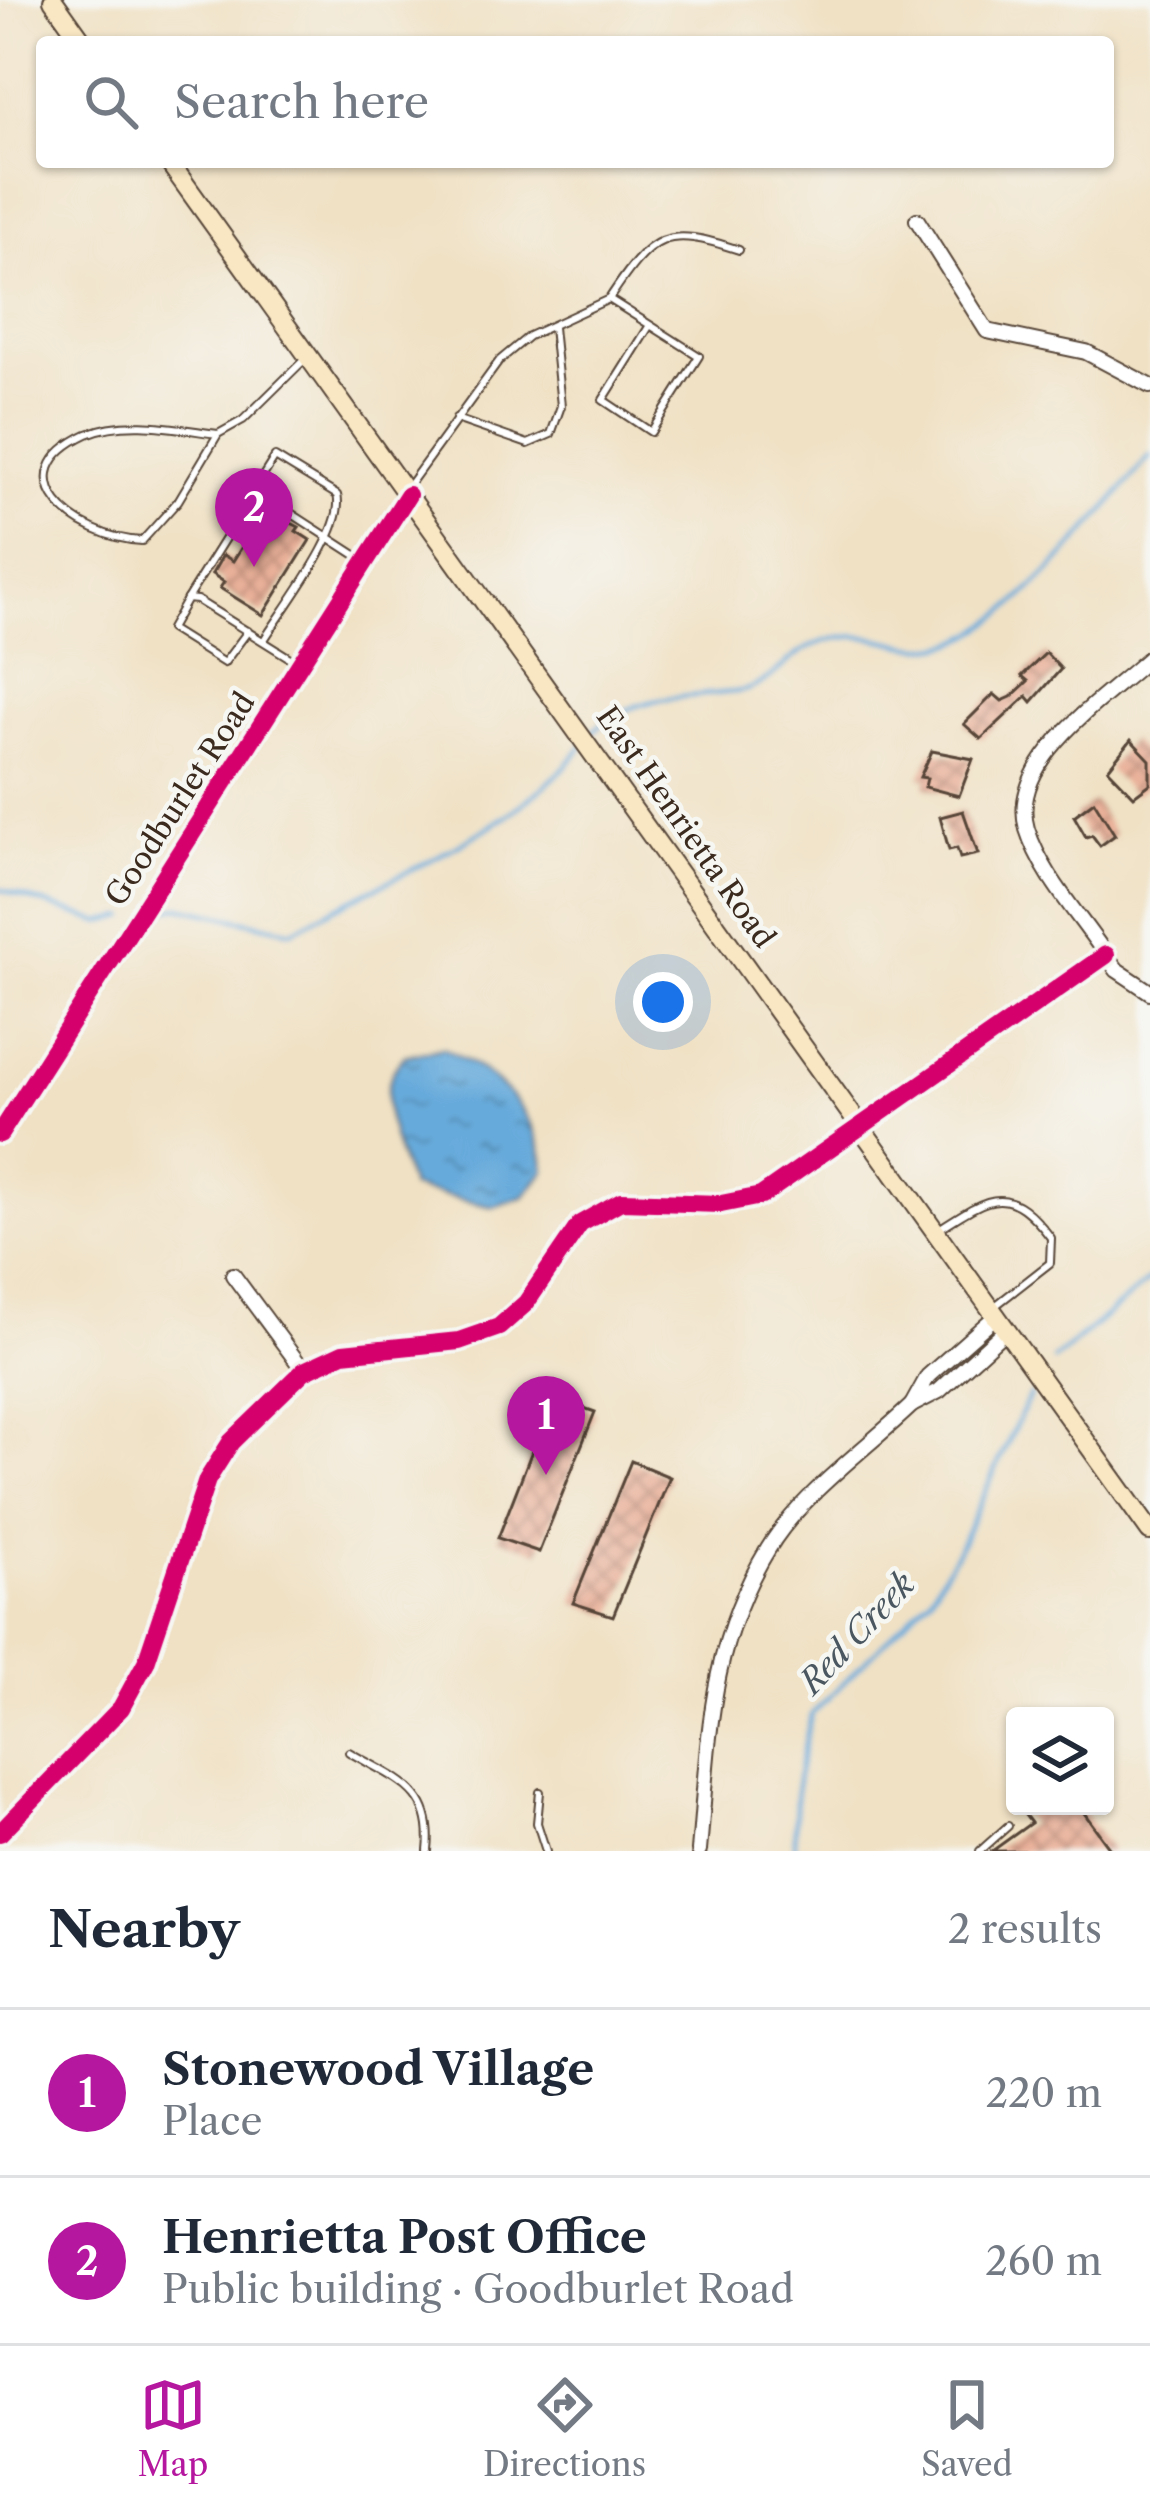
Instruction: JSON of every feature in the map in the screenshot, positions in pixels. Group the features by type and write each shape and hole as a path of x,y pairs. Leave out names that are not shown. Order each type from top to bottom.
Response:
{"main road":[{"path":"53,0 79,36"},
{"name":"East Henrietta Road","path":"173,168 1150,1531"}],"street":[{"path":"917,220 987,332 1086,352 1150,386"},
{"name":"Goodburlet Road","path":"0,1134 367,563 407,493"},
{"path":"1150,657 1045,757 1027,791 1024,811 1036,849 1106,955 1118,970 1150,992"},
{"path":"0,1833 128,1697 146,1662 207,1480 231,1442 304,1371 343,1354 480,1336 526,1303 566,1239 601,1209 638,1198 721,1204 761,1196 1106,955"},
{"path":"233,1275 304,1371"},
{"path":"699,1851 711,1694 743,1600 769,1546 912,1406 939,1391 998,1318"}],"lane":[{"path":"407,493 500,360 609,298 646,249 668,238 692,234 740,250"},
{"path":"609,298 699,356 651,432 603,400 650,325"},
{"path":"456,418 528,443 551,434 561,406 553,326"},
{"path":"218,434 116,426 88,434 59,451 47,470 49,494 65,518 89,531 142,541 178,501 218,434 243,420 308,356"},
{"path":"264,640 332,536 340,506 338,495 274,457 256,487 332,536 367,563"},
{"path":"239,516 170,629 224,663 248,631"},
{"path":"187,599 301,665"},
{"path":"936,1231 986,1199 999,1198 1020,1206 1051,1238 1050,1262 998,1318"},
{"path":"349,1752 419,1794 427,1809 428,1851"},
{"path":"540,1792 537,1823 546,1851"},
{"path":"980,1851 1007,1826"}],"water":[{"path":"443,1048 497,1082 534,1130 545,1171 524,1197 493,1207 411,1188 393,1138 388,1086 404,1056"}],"building":[{"path":"265,510 299,527 296,531 310,540 263,615 220,588 224,582 212,574 223,555 233,561"},
{"path":"1046,653 1061,669 1032,702 1027,696 981,739 964,724 994,694 1002,701 1011,697 1028,681 1022,676"},
{"path":"1131,740 1150,760 1150,784 1134,796 1108,769"},
{"path":"932,751 973,759 959,796 925,787 927,778 920,777"},
{"path":"1094,801 1115,835 1100,846 1092,835 1086,837 1074,816"},
{"path":"963,811 978,854 960,858 957,848 949,850 940,817"},
{"path":"553,1397 595,1412 539,1552 498,1538"},
{"path":"631,1461 670,1477 613,1616 573,1603"},
{"path":"1025,1815 1086,1815 1112,1851 992,1851 1031,1823"}],"waterway":[{"path":"589,735 642,704 751,688 810,647 830,640 862,637 935,647 962,639 1022,598 1052,569 1150,456"},
{"path":"156,911 179,907 292,931 488,827 557,775 583,745"},
{"path":"0,889 100,922 126,917"},
{"name":"Red Creek","path":"1054,1360 1150,1279"},
{"name":"Red Creek","path":"794,1851 797,1780 811,1715 929,1598 958,1550 1030,1395"}],"cycle path":[{"path":"0,1134 408,495"},
{"path":"0,1833 121,1708 146,1662 207,1480 231,1442 304,1371 343,1353 459,1341 499,1327 526,1303 580,1224 621,1201 721,1204 761,1196 1106,955"}],"place":[{"name":"Henrietta Post Office","path":"254,567"},
{"name":"Stonewood Village","path":"546,1475"}]}
